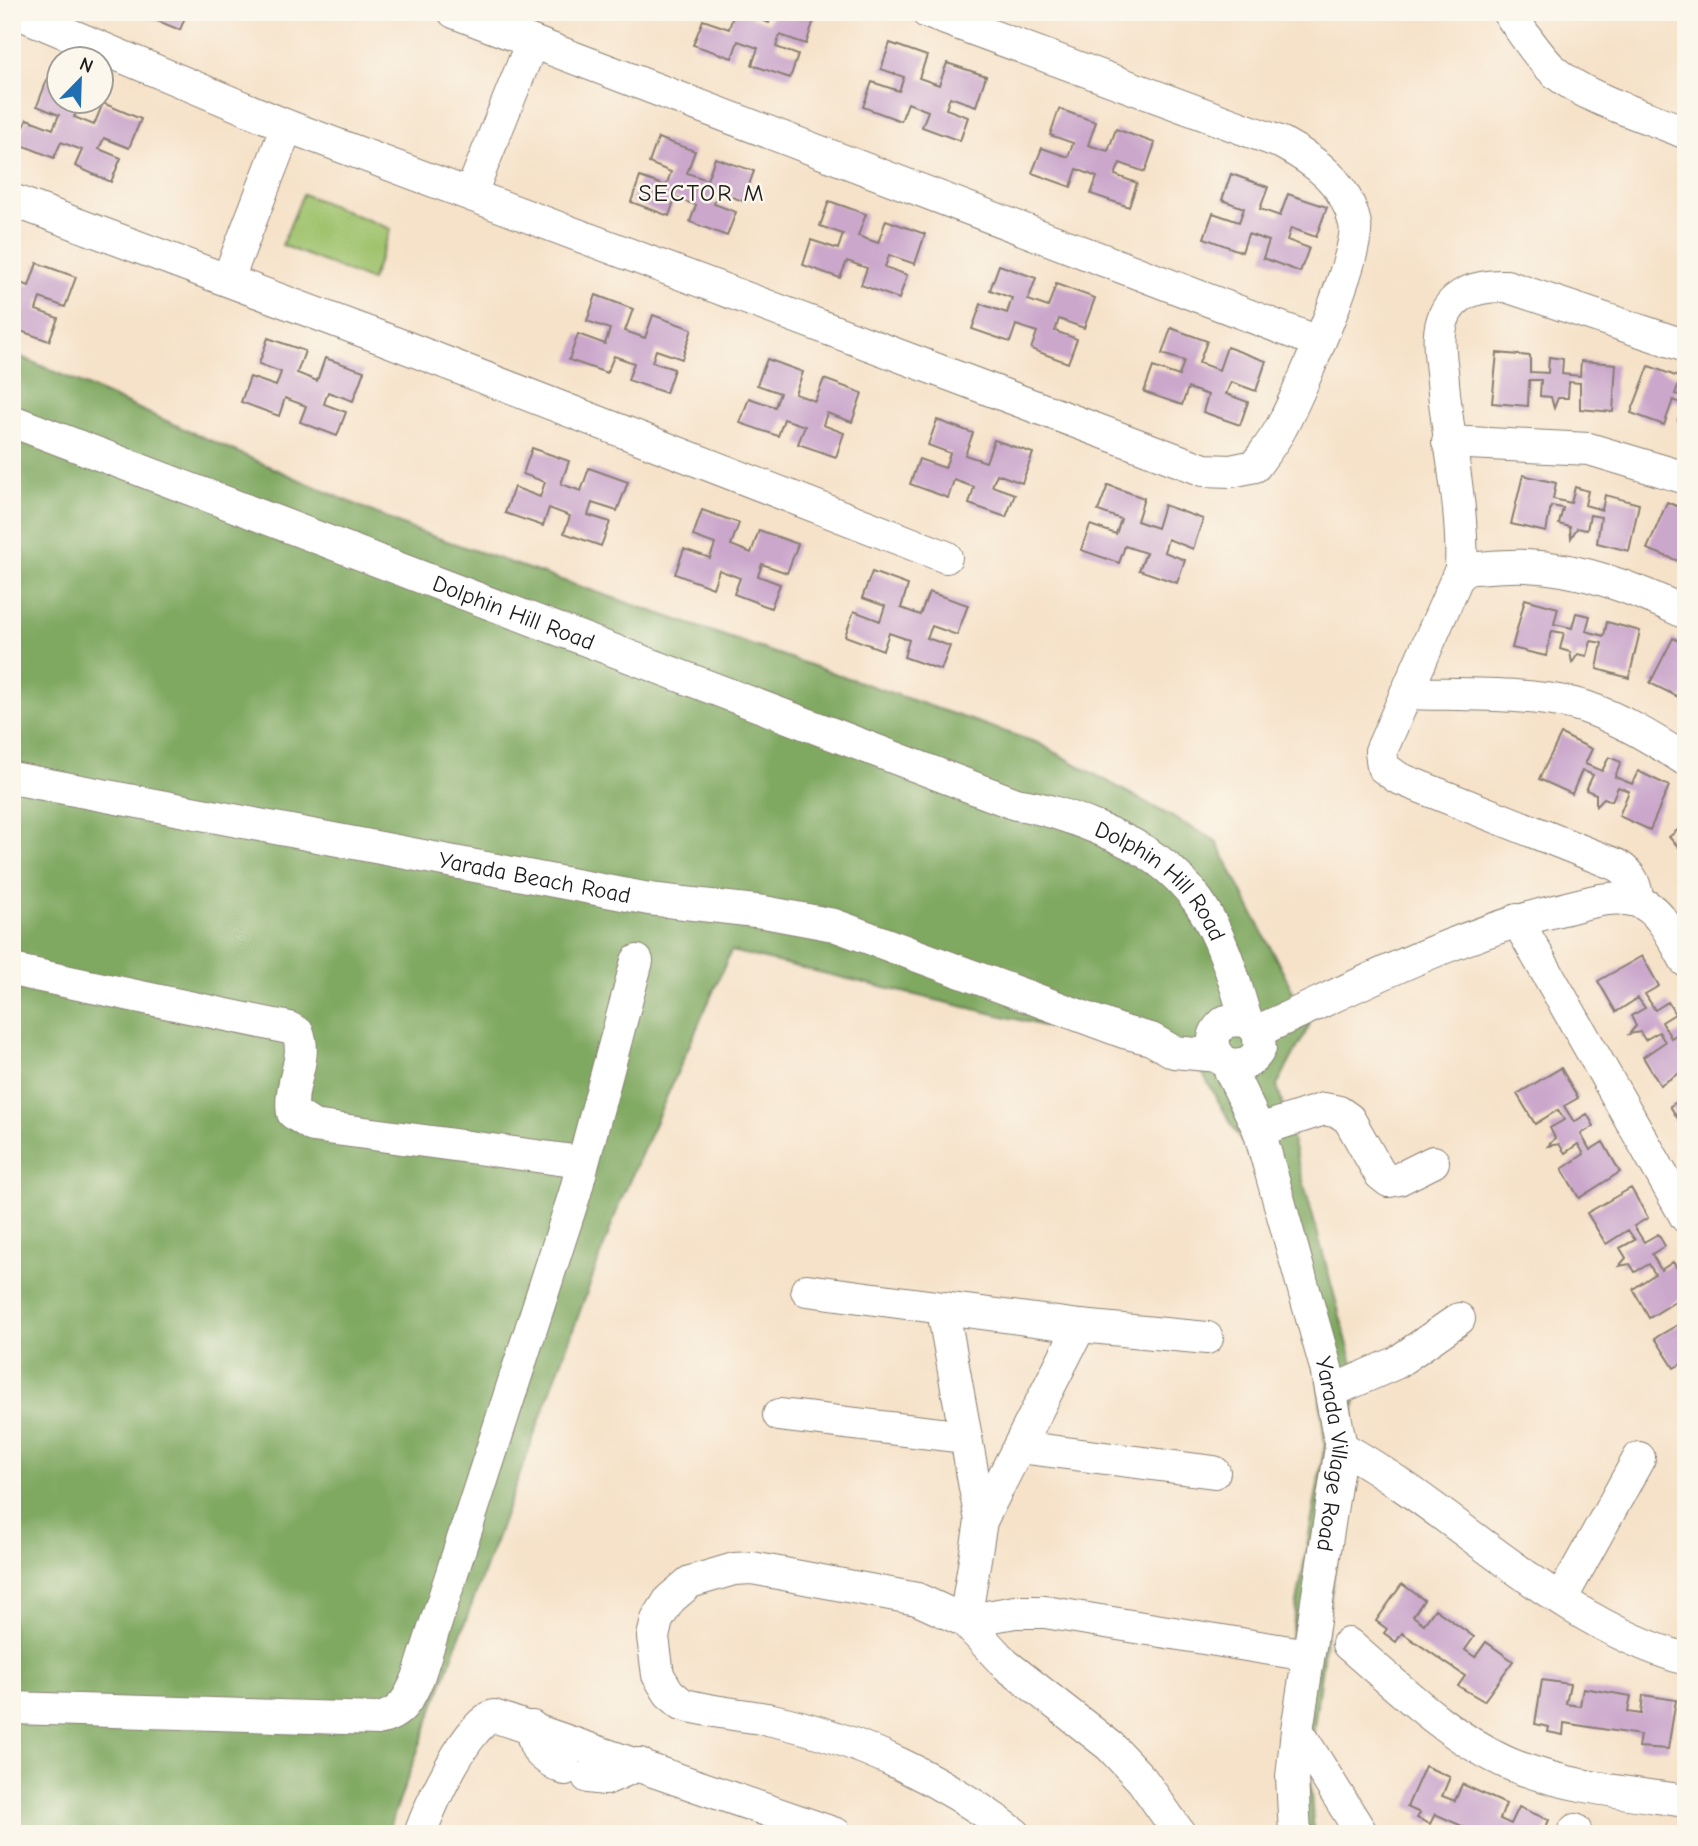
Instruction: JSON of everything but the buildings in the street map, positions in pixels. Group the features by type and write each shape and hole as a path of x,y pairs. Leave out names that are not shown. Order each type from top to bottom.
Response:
{"street":[{"path":"16,12 287,126 471,193 694,281 1204,470 1231,471 1255,466 1282,427 1349,261 1356,227 1343,191 1317,162 1282,144 927,12"},
{"path":"454,12 1318,342"},
{"path":"1508,12 1546,64 1559,75 1585,90 1686,133"},
{"path":"471,193 532,42"},
{"path":"228,279 287,126"},
{"path":"12,200 228,279 946,557"},
{"path":"1638,901 1635,883 1629,872 1398,778 1383,767 1381,751 1461,569 1460,514 1448,442 1440,332 1449,309 1466,290 1485,285 1506,286 1686,346"},
{"name":"Dolphin Hill Road","path":"12,421 1016,804 1043,824 1131,860 1160,881 1178,904 1200,944 1234,1041"},
{"path":"1448,442 1589,449 1686,478"},
{"path":"1461,569 1526,566 1555,570 1640,591 1686,613"},
{"path":"1406,693 1529,699 1583,707 1633,728 1686,760"},
{"name":"Yarada Beach Road","path":"12,778 649,899 765,912 834,925 1151,1039 1174,1052 1234,1041"},
{"path":"1234,1041 1429,953 1517,920 1602,900 1638,901 1661,919 1686,961"},
{"path":"1517,920 1686,1217"},
{"path":"12,1708 377,1719 399,1710 412,1691 423,1665 575,1193 637,961"},
{"path":"12,970 289,1028 298,1033 302,1043 290,1097 293,1113 313,1126 582,1162"},
{"name":"Yarada Village Road","path":"1234,1041 1332,1391 1341,1447 1297,1730 1292,1777 1295,1834"},
{"path":"1259,1127 1324,1109 1339,1112 1349,1119 1380,1174 1389,1181 1399,1180 1433,1162"},
{"path":"807,1290 943,1310 1207,1338"},
{"path":"943,1310 981,1521"},
{"path":"1332,1391 1396,1363 1459,1319"},
{"path":"965,1621 981,1521 1080,1326"},
{"path":"779,1415 965,1437"},
{"path":"1019,1447 1213,1472"},
{"path":"1341,1447 1389,1474 1561,1599 1619,1633 1686,1659"},
{"path":"1561,1599 1639,1458"},
{"path":"1015,1834 983,1810 893,1760 820,1733 682,1704 669,1693 658,1675 653,1653 657,1620 670,1599 690,1583 734,1569 752,1569 886,1591 931,1603 965,1621 1005,1664 1117,1752 1142,1780 1180,1834"},
{"path":"965,1621 1016,1612 1045,1612 1308,1655"},
{"path":"1348,1644 1405,1694 1480,1747 1510,1763 1567,1781 1686,1801"},
{"path":"420,1834 436,1793 480,1723 494,1716 533,1727 836,1834"},
{"path":"533,1727 535,1749 540,1756 576,1773 606,1779 640,1764"},
{"path":"1297,1730 1362,1834"}],"green space":[{"path":"303,194 391,229 371,281 282,245"},
{"path":"12,353 409,528 1038,743 1216,841 1310,1025 1277,1085 1358,1382 1309,1767 1314,1834 1286,1834 1280,1699 1325,1445 1311,1314 1246,1150 1202,1072 1145,1050 731,951 621,1200 387,1834 12,1834"}],"district":[{"name":"SECTOR M","path":"702,193"}]}
